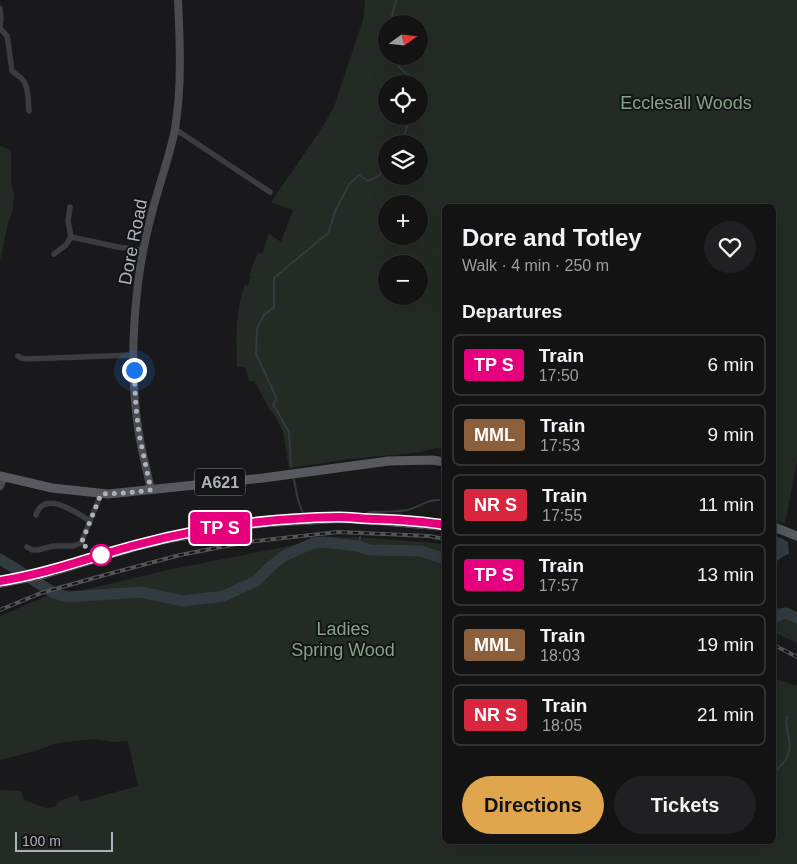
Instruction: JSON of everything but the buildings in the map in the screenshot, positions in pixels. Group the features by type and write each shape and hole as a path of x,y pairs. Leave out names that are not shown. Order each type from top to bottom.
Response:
{"main road":[{"name":"A621","path":"2,477 52,488 101,494 262,478 389,461 442,462"},
{"path":"776,527 797,536"}],"street":[{"name":"Dore Road","path":"151,490 139,434 134,355 138,285 143,250 175,129 178,110 178,0"},
{"path":"0,8 2,19 0,27 8,41 12,71 21,77 26,86 29,111"},
{"path":"175,129 270,192"},
{"path":"54,254 66,244 70,237 68,221 70,207"},
{"path":"70,237 143,250"},
{"path":"18,356 26,359 134,355"},
{"path":"0,486 2,477"},
{"path":"28,547 32,550 38,550 52,546 81,544 101,494"},
{"path":"36,515 40,506 52,503 69,507 90,521"}],"green space":[{"name":"Ecclesall Woods","path":"365,0 797,0 797,461 785,524 776,520 776,204 442,204 442,449 437,448 415,453 350,459 289,468 283,432 273,412 271,412 254,381 249,381 245,367 237,367 236,336 239,304 245,284 248,285 251,276 249,275 258,252 262,254 269,234 281,242 293,210 271,202 325,123 335,104 363,20"},
{"path":"0,146 11,150 11,181 14,196 13,210 8,223 0,261"},
{"name":"Ladies Spring Wood","path":"336,537 370,538 442,544 442,844 776,844 776,679 797,686 797,864 0,864 0,790 21,791 24,800 46,808 55,807 59,801 78,795 80,802 138,786 128,741 113,742 95,739 57,743 0,760 0,616 49,595 76,592 163,571 299,544 312,539"},
{"path":"776,608 783,608 797,617 797,643 776,633"}],"shaded area":[{"path":"776,537 788,542 789,554 776,561"}],"waterway":[{"path":"392,15 396,0"},
{"path":"398,65 408,75"},
{"path":"404,135 407,125"},
{"path":"291,467 289,432 273,404 277,399 256,354 257,328 264,315 274,307 274,278 328,233 336,209 350,183 359,175 368,181 378,176"},
{"path":"294,480 303,514"},
{"path":"366,514 370,512 406,510 427,502 439,500"},
{"path":"311,536 313,543"},
{"path":"358,546 360,537"},
{"path":"0,559 54,593 68,597 141,592 183,601 224,596 256,581 284,556 313,543 323,542 358,546 369,550 421,551 442,558"},
{"path":"776,616 786,613 797,618"},
{"path":"776,770 783,764 789,751 787,717"}],"railway":[{"path":"0,586 40,578 136,549 235,529 339,521 442,529"},
{"path":"0,610 41,593 101,576 180,555 247,542 338,532 429,536 442,538"},
{"path":"776,646 797,657"}],"train":[{"path":"0,581 39,574 164,538 235,525 340,517 422,521 442,524"}],"route":[{"path":"101,555 81,544 101,494 151,490 139,434 134,370"}]}
